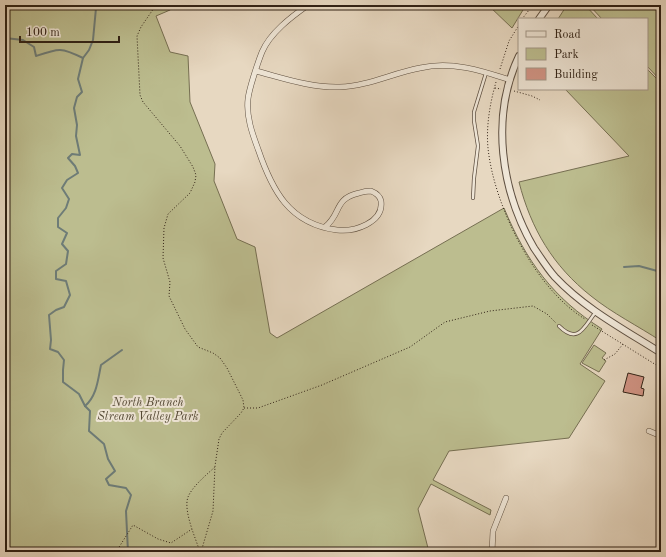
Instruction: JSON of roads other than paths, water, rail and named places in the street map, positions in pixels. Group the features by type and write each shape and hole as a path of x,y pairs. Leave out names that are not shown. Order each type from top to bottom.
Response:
{"street":[{"path":"308,5 272,36 262,51 248,98 250,128 266,172 276,191 290,208 304,219 325,227 347,231 357,229 371,222 379,215 381,208 380,200 377,194 370,191 353,194 344,199 340,203 332,222 325,227"},
{"path":"540,18 549,5"},
{"path":"518,59 510,80 502,120 505,172 516,212 524,230 547,267 567,288 596,312 661,353"},
{"path":"256,71 299,82 320,86 340,87 367,84 420,68 436,65 451,65 471,68 510,80"},
{"path":"650,431 661,436"},
{"path":"492,552 493,531 506,498"}],"lane":[{"path":"473,198 478,146 474,112 486,72"},
{"path":"559,326 563,331 577,334 584,330 596,312"}],"waterway":[{"path":"89,5 96,8"},
{"path":"98,5 96,8 93,40 89,50 83,58 78,79 82,92 77,97 74,108 77,125 76,136 80,155 72,154 68,158 75,166 78,173 67,180 62,188 69,199 66,208 58,218 58,227 67,233 62,244 68,251 66,264 56,271 56,279 66,281 70,295 64,307 49,315 51,340 50,349 58,352 64,360 63,382 79,394 85,406 90,411 89,431 104,444 108,459 115,471 106,479 109,485 126,488 131,495 126,511 128,552"},
{"path":"5,38 23,40 34,47 36,56 50,51 65,50 83,58"},
{"path":"624,267 639,266 661,272"},
{"path":"85,406 95,392 101,365 122,350"}],"park label":[{"name":"North Branch Stream Valley Park","path":"148,409"}]}
